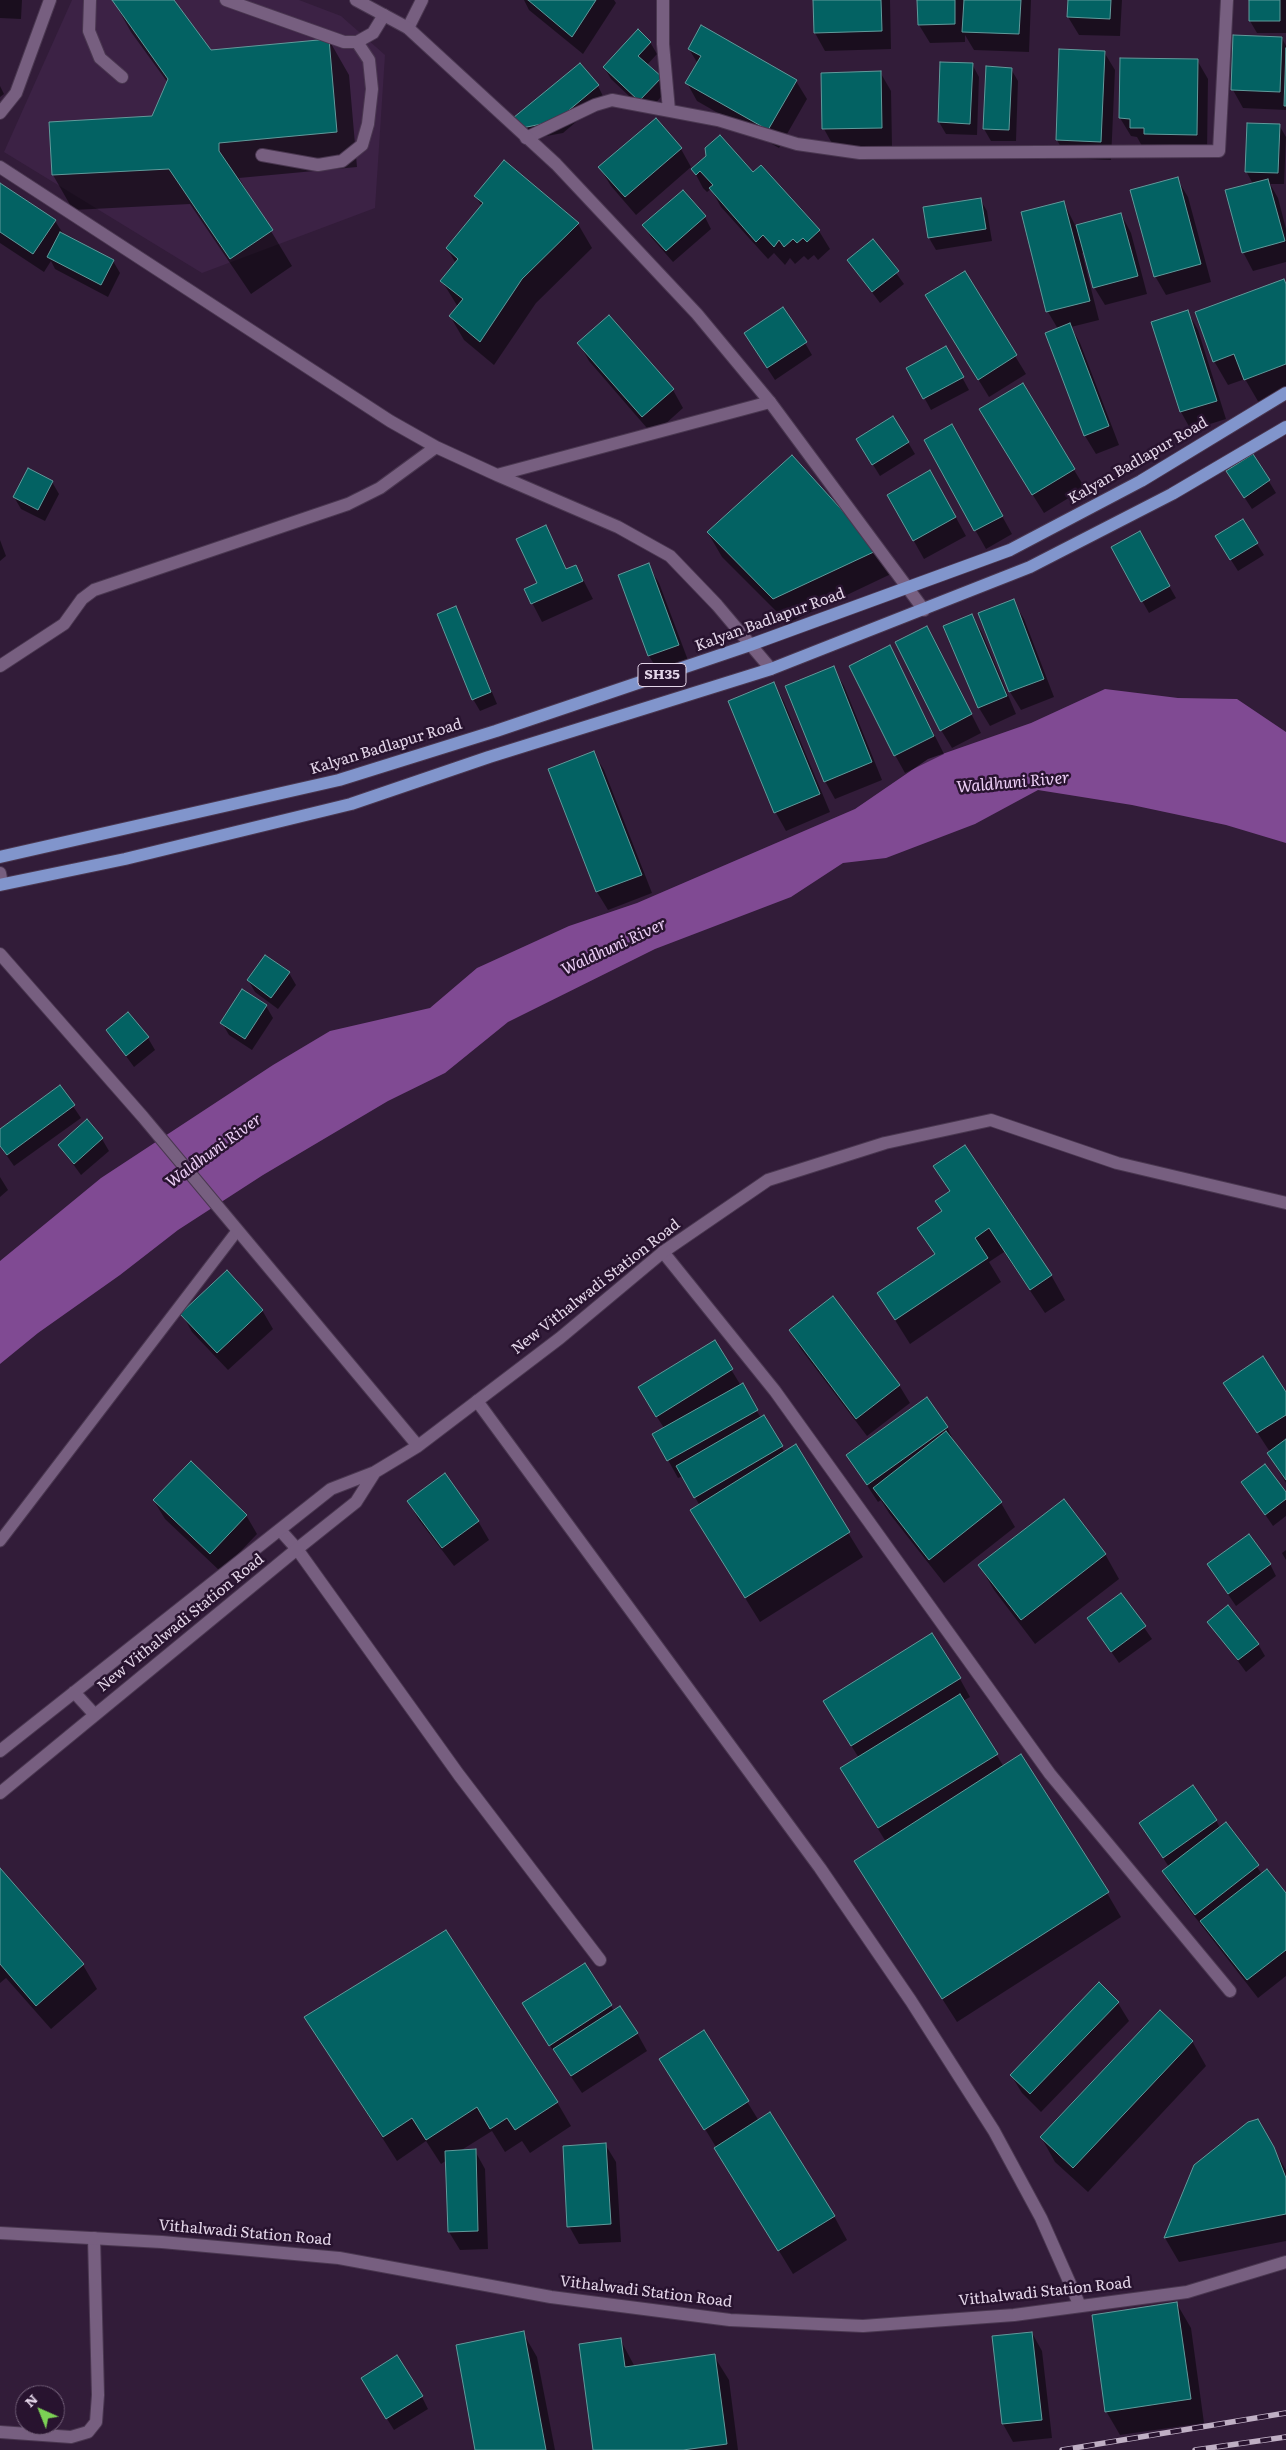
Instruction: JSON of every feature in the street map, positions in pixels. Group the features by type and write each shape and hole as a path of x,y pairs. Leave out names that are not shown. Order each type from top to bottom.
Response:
{"main road":[{"name":"Kalyan Badlapur Road","path":"0,857 339,780 496,731 750,645 1010,550 1141,481 1286,393"},
{"name":"SH35","path":"1,881 125,859 351,804 489,757 771,669 1030,567 1172,494 1286,427"}],"street":[{"path":"0,113 16,92 50,0"},
{"path":"90,0 89,31 92,40 100,58 122,77"},
{"path":"226,0 344,42 357,42 374,33 384,15"},
{"path":"356,0 408,28 556,164 690,307 770,402 909,587 924,610"},
{"path":"408,28 422,0"},
{"path":"662,0 663,44 669,110"},
{"path":"526,138 595,105 612,100 718,120 797,144 860,153 1219,151 1227,0"},
{"path":"262,155 318,165 342,161 362,145 368,124 372,89 368,60 357,42"},
{"path":"0,167 390,421 436,447 618,527 670,556 717,605 771,669"},
{"path":"497,475 770,402"},
{"path":"0,666 64,624 82,599 94,590 348,504 380,488 436,447"},
{"path":"0,954 143,1117 418,1446"},
{"name":"New Vithalwadi Station Road","path":"0,1751 332,1489 375,1472 418,1446 560,1338 663,1252 768,1180 885,1143 991,1120 1118,1163 1286,1203"},
{"path":"663,1252 775,1391 1050,1774 1230,1991"},
{"path":"477,1401 808,1852 911,2002 994,2131 1041,2218 1080,2306"},
{"name":"New Vithalwadi Station Road","path":"0,1793 356,1502 375,1472"},
{"path":"280,1530 297,1549 459,1775 600,1960"},
{"path":"74,1692 95,1714"},
{"name":"Vithalwadi Station Road","path":"0,2233 94,2238 339,2258 551,2297 730,2320 863,2326 1014,2315 1187,2292 1286,2262"},
{"path":"0,2432 71,2437 88,2432 96,2422 98,2395 94,2238"}],"lane":[{"path":"0,1541 237,1231"}],"shaded area":[{"path":"72,0 299,0 341,16 385,55 375,208 202,273 4,152"}],"water":[{"name":"Waldhuni River","path":"1105,689 1178,698 1237,699 1286,732 1286,843 1226,825 1132,805 1038,790 975,824 886,858 843,863 791,897 655,949 508,1022 445,1073 388,1101 263,1175 178,1230 120,1275 38,1333 0,1364 0,1261 101,1178 273,1065 330,1031 430,1008 477,968 569,926 637,903 855,809 928,759 1031,723"}],"building":[{"path":"112,0 174,0 211,50 329,39 337,132 219,143 219,151 273,230 230,259 169,169 52,175 49,122 152,116 168,79"},
{"path":"528,0 596,0 572,37"},
{"path":"813,0 881,0 882,31 814,33"},
{"path":"917,0 955,0 955,24 918,25"},
{"path":"964,0 1021,0 1019,34 962,32"},
{"path":"1068,0 1111,0 1110,19 1067,17"},
{"path":"1249,0 1280,0 1280,21 1249,21"},
{"path":"701,25 797,80 768,130 685,83 701,56 688,49"},
{"path":"638,29 651,42 638,56 662,77 639,101 603,67"},
{"path":"1233,35 1282,37 1280,92 1231,90"},
{"path":"1286,48 1286,106 1284,106"},
{"path":"1059,49 1105,51 1101,142 1056,140"},
{"path":"1120,58 1198,59 1197,135 1144,134 1144,128 1130,128 1130,119 1119,118"},
{"path":"940,62 973,63 970,124 938,122"},
{"path":"580,63 599,85 556,121 522,128 513,118"},
{"path":"986,66 1012,68 1009,130 983,129"},
{"path":"881,71 882,128 822,129 821,73"},
{"path":"656,118 682,148 625,197 598,167"},
{"path":"1247,123 1280,124 1278,173 1245,172"},
{"path":"720,135 753,172 761,165 820,230 807,242 803,238 797,243 793,239 784,247 779,240 774,247 763,235 756,242 709,188 713,185 700,171 696,175 691,169 706,156 705,148"},
{"path":"504,160 579,223 522,279 480,342 449,316 463,299 440,281 458,259 446,248 483,203 474,196"},
{"path":"1178,177 1201,264 1154,277 1130,190"},
{"path":"1268,179 1285,241 1242,253 1225,190"},
{"path":"0,183 56,220 33,254 0,232"},
{"path":"683,190 706,216 666,251 642,225"},
{"path":"981,198 986,229 928,238 923,207"},
{"path":"1064,201 1090,301 1046,312 1021,212"},
{"path":"1121,213 1138,276 1093,288 1076,225"},
{"path":"60,232 114,260 101,285 47,257"},
{"path":"873,239 899,271 872,292 847,260"},
{"path":"965,271 1017,355 978,380 925,295"},
{"path":"1284,279 1286,284 1286,364 1244,380 1234,354 1213,362 1195,312"},
{"path":"783,307 807,342 767,368 744,333"},
{"path":"1188,310 1217,401 1180,412 1151,322"},
{"path":"609,315 674,389 642,417 577,343"},
{"path":"1070,323 1109,426 1084,436 1045,333"},
{"path":"946,346 964,377 923,399 906,368"},
{"path":"1023,383 1075,469 1032,495 979,409"},
{"path":"893,416 909,442 872,465 856,439"},
{"path":"952,424 1003,516 974,531 924,440"},
{"path":"1253,454 1270,480 1244,498 1226,471"},
{"path":"792,455 878,550 773,599 707,532"},
{"path":"28,468 53,481 38,510 13,497"},
{"path":"930,470 956,517 913,541 887,495"},
{"path":"1243,519 1258,543 1230,560 1215,536"},
{"path":"546,525 566,569 576,565 583,581 531,604 524,589 537,583 516,539"},
{"path":"1140,531 1170,586 1141,602 1111,547"},
{"path":"649,563 679,645 648,656 618,575"},
{"path":"1014,599 1044,679 1009,692 978,613"},
{"path":"456,606 491,692 472,700 437,614"},
{"path":"972,614 1007,696 978,708 943,626"},
{"path":"927,626 972,714 940,731 895,642"},
{"path":"890,645 934,736 894,756 849,666"},
{"path":"834,666 872,762 824,782 785,686"},
{"path":"774,682 820,794 774,813 728,701"},
{"path":"594,751 642,875 596,892 548,769"},
{"path":"265,955 290,972 271,998 247,980"},
{"path":"242,989 267,1005 245,1039 220,1023"},
{"path":"128,1012 149,1037 126,1056 106,1030"},
{"path":"60,1085 75,1105 7,1155 0,1146 0,1129"},
{"path":"87,1119 103,1138 74,1164 58,1145"},
{"path":"965,1145 1052,1275 1030,1290 989,1228 975,1238 988,1258 895,1320 877,1293 935,1254 917,1228 942,1211 935,1201 950,1191 933,1166"},
{"path":"227,1270 263,1310 217,1353 180,1314"},
{"path":"833,1296 900,1385 856,1419 789,1330"},
{"path":"715,1340 733,1369 656,1417 638,1387"},
{"path":"1263,1356 1286,1392 1286,1415 1257,1433 1223,1383"},
{"path":"743,1383 758,1410 667,1461 652,1434"},
{"path":"927,1397 948,1427 867,1485 846,1455"},
{"path":"764,1415 783,1446 694,1498 676,1466"},
{"path":"946,1431 1002,1502 929,1560 873,1488"},
{"path":"1286,1439 1286,1480 1267,1453"},
{"path":"796,1444 850,1532 745,1598 690,1510"},
{"path":"191,1461 247,1515 210,1554 153,1500"},
{"path":"1265,1464 1286,1492 1286,1499 1265,1515 1241,1482"},
{"path":"445,1473 479,1521 442,1548 407,1501"},
{"path":"1064,1499 1106,1554 1021,1620 978,1565"},
{"path":"1249,1534 1271,1564 1228,1594 1207,1564"},
{"path":"1121,1593 1146,1626 1111,1652 1087,1618"},
{"path":"1228,1605 1259,1644 1238,1660 1207,1622"},
{"path":"932,1633 961,1678 851,1746 823,1701"},
{"path":"960,1694 998,1754 878,1828 840,1768"},
{"path":"1021,1754 1109,1892 942,1999 854,1861"},
{"path":"1193,1785 1217,1820 1163,1858 1139,1823"},
{"path":"1226,1822 1259,1865 1195,1915 1162,1871"},
{"path":"0,1868 84,1964 36,2006 0,1964"},
{"path":"1267,1869 1286,1893 1286,1950 1247,1980 1200,1921"},
{"path":"446,1930 558,2102 515,2130 507,2118 490,2129 477,2107 426,2140 412,2118 383,2137 304,2017"},
{"path":"585,1963 612,2005 549,2046 522,2003"},
{"path":"1099,1982 1119,2002 1030,2094 1010,2075"},
{"path":"620,2006 638,2033 571,2076 553,2049"},
{"path":"1160,2010 1193,2041 1073,2168 1040,2137"},
{"path":"704,2030 749,2101 704,2130 659,2059"},
{"path":"770,2112 835,2216 778,2251 714,2148"},
{"path":"1258,2119 1274,2147 1286,2178 1286,2214 1164,2238 1194,2165 1248,2122"},
{"path":"606,2143 611,2224 567,2227 563,2146"},
{"path":"476,2149 478,2231 448,2232 445,2151"},
{"path":"1177,2302 1191,2399 1105,2412 1092,2315"},
{"path":"524,2331 546,2450 475,2450 456,2345"},
{"path":"1032,2332 1042,2420 1002,2424 992,2336"},
{"path":"621,2338 625,2367 715,2354 727,2444 683,2450 593,2450 579,2344"},
{"path":"397,2355 423,2396 386,2419 361,2378"}],"railway":[{"path":"1062,2450 1286,2413"},
{"path":"1195,2450 1286,2437"}]}
